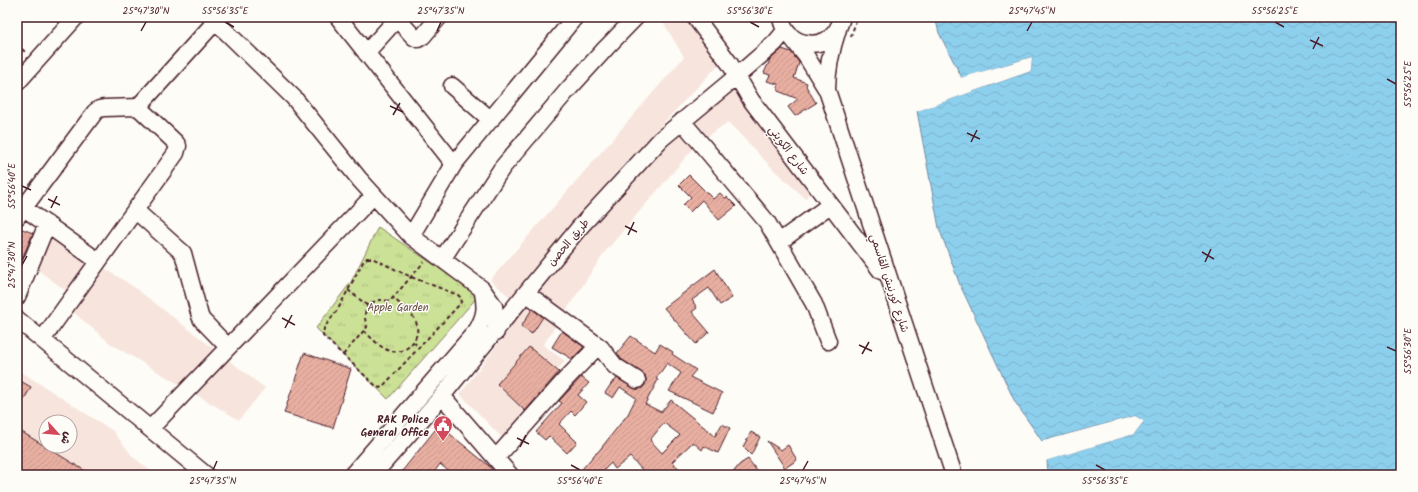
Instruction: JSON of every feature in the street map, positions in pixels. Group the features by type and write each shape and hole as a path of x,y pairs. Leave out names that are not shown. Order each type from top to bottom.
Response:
{"street":[{"path":"17,82 76,17"},
{"path":"338,17 454,164"},
{"path":"366,53 394,22 401,22 414,38 418,39 423,36 439,17"},
{"path":"411,236 454,164 575,17"},
{"path":"438,255 502,168 566,92 636,17"},
{"name":"شارع الكويتي","path":"695,17 730,64 751,100 889,280"},
{"path":"138,107 213,19 294,98 374,195 411,236 482,289 494,306 496,332"},
{"path":"786,29 802,43 813,44 824,42 833,36 840,22"},
{"name":"شارع كورنيش القاسمي","path":"827,90 827,71 831,51 840,22"},
{"name":"طريق الحصن","path":"373,475 496,332 579,228 661,139 775,43 786,29"},
{"name":"شارع كورنيش القاسمي","path":"786,29 806,56 827,90 954,475"},
{"path":"452,86 491,120"},
{"path":"42,340 176,153 178,146 138,107 104,108 95,112 20,212 47,224 98,261"},
{"path":"682,121 768,222 814,304 828,341"},
{"path":"150,429 374,195"},
{"path":"779,242 830,205"},
{"path":"135,210 183,253 200,316 228,347"},
{"path":"17,297 47,224"},
{"path":"352,475 477,330 483,319 485,307 482,289"},
{"path":"526,293 601,348 615,366 637,380"},
{"path":"17,319 206,475"},
{"path":"496,458 565,380 598,346"},
{"path":"442,396 510,475"},
{"path":"384,475 392,454"}],"path":[{"path":"343,355 367,327 364,320 368,306 372,302 381,300 390,301 411,277 438,255"},
{"path":"367,258 372,258 411,277 458,295 462,299 460,304 380,388 376,386 323,336 323,332 367,258"},
{"path":"348,290 368,306"},
{"path":"364,331 392,352 408,347 413,342 416,338 417,332 416,322 409,311 393,298"},
{"path":"413,342 420,347"}],"shaded area":[{"path":"660,17 692,17 724,59 612,177 511,298 490,280 684,57"},
{"path":"730,88 740,91 811,187 806,199 774,170 728,122 698,143 605,252 543,345 565,361 502,438 460,394 526,307 560,254 652,156"},
{"path":"49,233 134,287 265,388 239,420 111,344 66,306 69,293 34,267"},
{"path":"17,369 113,431 133,457 156,475 17,475"}],"green space":[{"name":"Apple Garden","path":"378,227 479,295 388,399 316,328 351,282"}],"water":[{"path":"935,17 1401,17 1401,475 1048,475 1047,460 1134,434 1144,421 1135,416 1042,441 1015,402 960,285 939,228 917,111 1031,71 1032,57 962,78 939,33"}],"pier":[{"path":"1032,57 1031,71 915,112 917,109 1029,70 1029,59 963,80 960,78"},
{"path":"1135,416 1144,421 1134,434 1045,461 1046,458 1133,432 1141,422 1135,418 1042,443 1040,442"}],"building":[{"path":"782,49 791,52 798,61 799,63 794,78 807,83 806,86 816,103 795,116 788,107 798,99 778,91 778,84 767,81 770,75 764,73 770,60"},
{"path":"689,175 713,199 720,193 725,198 727,197 736,206 719,220 702,200 690,212 683,205 691,197 679,185"},
{"path":"17,227 33,233 17,271"},
{"path":"715,269 732,298 720,305 709,288 692,300 697,308 692,312 709,332 696,344 664,308"},
{"path":"532,309 543,317 532,334 521,327"},
{"path":"562,331 584,347 572,359 552,347"},
{"path":"631,336 655,352 660,344 696,370 690,377 722,393 713,412 669,391 681,373 667,363 656,379 658,380 645,404 661,412 671,400 715,436 722,424 730,428 718,453 704,446 702,450 693,442 672,462 686,475 647,475 630,457 615,469 611,463 601,473 598,470 594,475 577,475 598,452 628,414 636,398 620,387 613,398 605,393 613,381 614,382 617,378 636,389 641,389 645,385 645,375 621,359 617,353","holes":["664,423 680,435 662,453 650,440"]},
{"path":"529,347 559,372 525,411 497,384"},
{"path":"304,353 351,369 333,428 284,413"},
{"path":"581,377 589,383 578,395 586,402 575,415 571,411 559,424 577,442 567,453 549,436 545,440 536,432 562,403 559,401"},
{"path":"17,379 31,387 17,412"},
{"name":"RAK Police General Office","path":"439,425 488,465 497,475 453,475 440,464 432,475 399,475"},
{"path":"17,429 38,442 38,454 58,454 92,475 17,475"},
{"path":"751,432 760,437 751,455 743,447"},
{"path":"767,441 781,450 788,445 797,460 785,468"},
{"path":"748,459 760,475 731,475 740,464"}],"place":[{"name":"RAK Police General Office","path":"443,442"}]}
